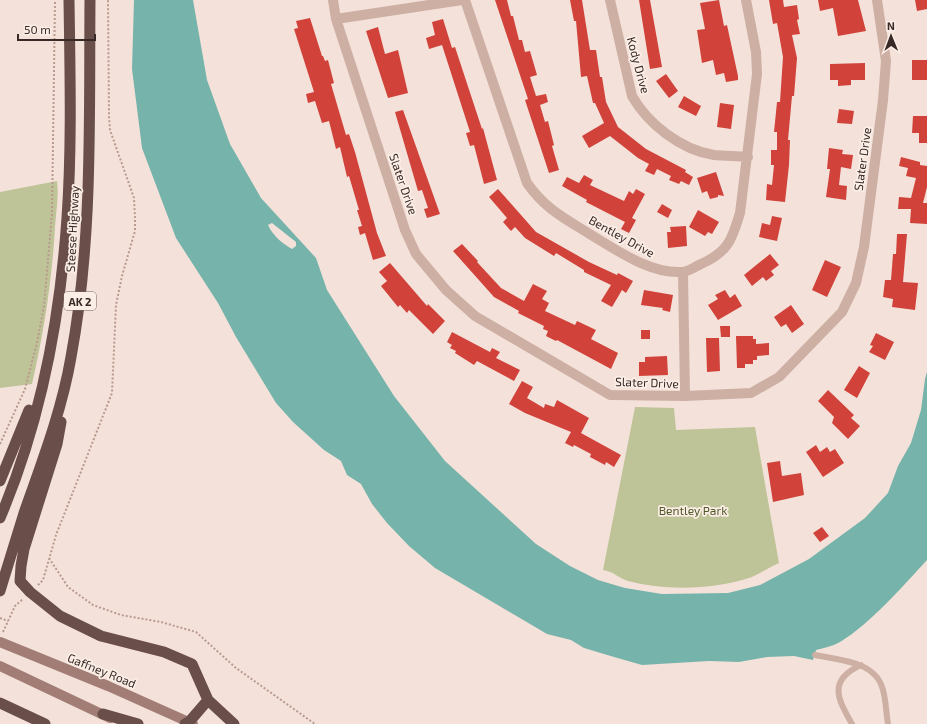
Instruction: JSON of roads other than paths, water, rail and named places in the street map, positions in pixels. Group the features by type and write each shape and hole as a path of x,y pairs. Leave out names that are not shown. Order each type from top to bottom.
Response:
{"highway":[{"name":"Steese Highway","path":"0,518 24,456 55,329 67,217 70,160 69,0"},
{"name":"Steese Highway","path":"0,591 24,514 47,449 71,358 80,302 87,207 90,0"},
{"path":"71,358 57,444 24,548 20,581 30,592 60,616 101,636 164,652 192,664 208,700 234,724"},
{"path":"0,481 47,365"},
{"path":"189,723 208,700"},
{"path":"0,703 45,724"},
{"path":"103,714 138,724"}],"main road":[{"name":"Gaffney Road","path":"0,642 108,686 189,723"},
{"path":"0,666 103,714 120,724"}],"street":[{"name":"Slater Drive","path":"333,0 336,19 405,230 416,254 446,290 475,316 610,395 685,396 751,393 779,377 842,312 846,305 856,283 864,247 883,100 886,61 877,0"},
{"path":"336,19 464,0"},
{"name":"Bentley Drive","path":"464,0 522,170 538,199 552,210 596,238 650,268 683,272"},
{"name":"Kody Drive","path":"610,0 632,96 640,110 667,135 694,149 713,154 748,157"},
{"path":"685,396 683,272 707,261 725,249 734,232 740,213 757,74 756,52 746,0"}],"lane":[{"path":"815,655 861,665 874,673 883,689 888,724"},
{"path":"852,724 841,705 837,694 838,685 850,670 861,665"}],"water":[{"path":"134,0 193,0 207,80 230,144 261,198 316,258 327,290 394,396 445,461 536,544 570,566 598,580 625,588 662,594 728,593 760,585 809,559 865,518 888,493 898,466 911,443 921,410 927,372 927,560 875,615 840,642 816,650 813,660 794,656 767,657 739,662 709,661 642,665 584,648 571,640 547,634 435,568 409,546 387,523 372,504 361,484 347,475 341,461 324,450 293,422 276,403 236,337 218,303 176,238 142,148 132,69","holes":["272,223 296,242 296,246 292,249 278,239 272,233 268,225"]}],"park label":[{"name":"Bentley Park","path":"693,510"}]}
